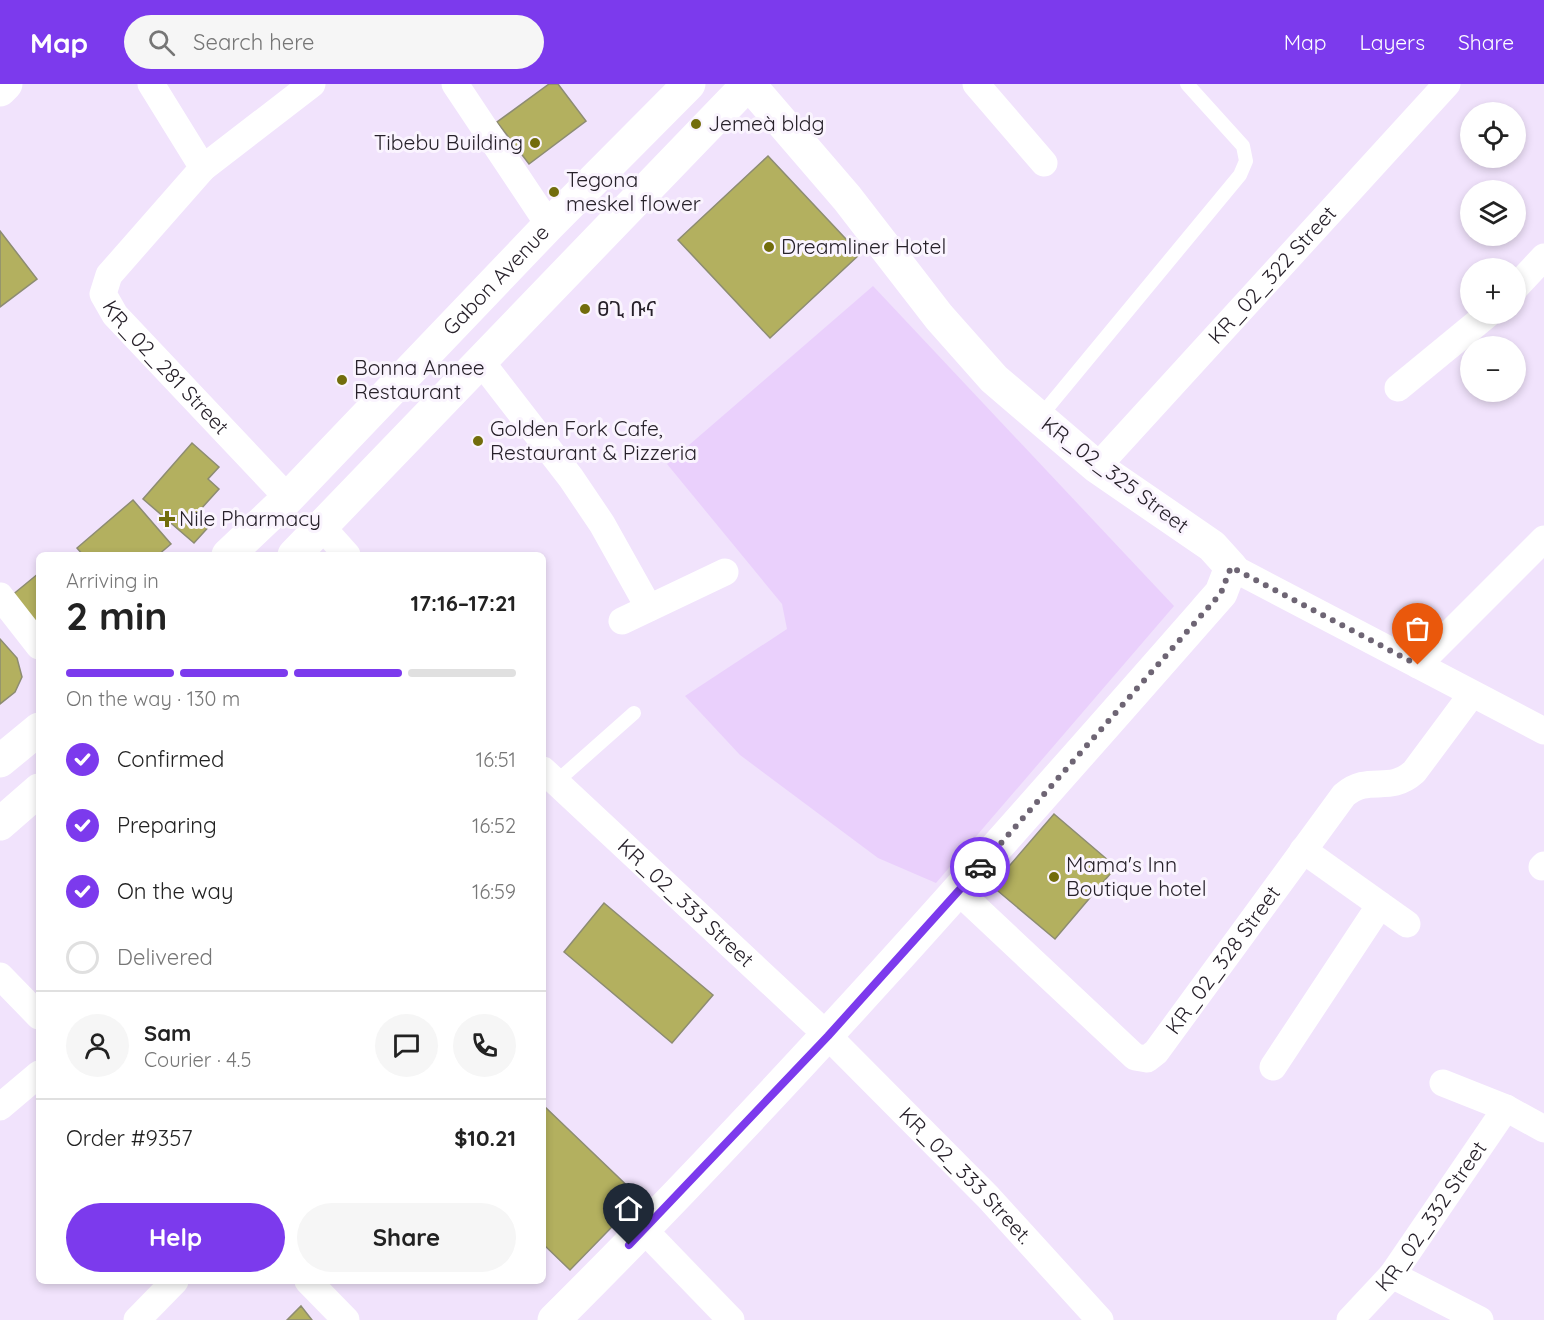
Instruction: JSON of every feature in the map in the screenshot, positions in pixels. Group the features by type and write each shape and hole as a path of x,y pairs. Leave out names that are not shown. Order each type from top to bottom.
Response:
{"street":[{"path":"0,90 6,84"},
{"path":"151,84 204,168"},
{"name":"KR_02_281 Street","path":"288,498 115,315 103,294 109,275 204,168 312,84"},
{"path":"454,84 549,225"},
{"name":"Gabon Avenue","path":"231,552 288,498 549,225 689,84"},
{"path":"297,552 482,363 748,84"},
{"name":"KR_02_325 Street","path":"748,84 847,198 939,316 994,379 1096,467 1212,546 1231,567 1544,731"},
{"path":"976,84 1044,164"},
{"name":"KR_02_322 Street","path":"1096,467 1447,84"},
{"path":"1526,276 1544,257"},
{"path":"1398,388 1476,324"},
{"path":"482,363 571,478 602,524 650,608"},
{"path":"400,380 435,411"},
{"path":"322,527 344,552"},
{"path":"1418,665 1544,539"},
{"path":"554,1320 645,1230 828,1036 1221,593 1231,567"},
{"path":"622,621 725,572"},
{"path":"0,596 36,642"},
{"name":"KR_02_328 Street","path":"958,891 1135,1057 1147,1059 1156,1052 1344,795 1354,786 1367,783 1393,784 1404,781 1414,772 1473,694"},
{"path":"0,761 36,731"},
{"name":"KR_02_333 Street","path":"549,777 828,1036"},
{"path":"0,824 36,793"},
{"path":"1303,850 1407,924"},
{"path":"1273,1067 1380,905"},
{"path":"0,976 36,1013"},
{"name":"KR_02_333 Street.","path":"828,1036 988,1197 1101,1320"},
{"path":"0,1107 36,1077"},
{"path":"1443,1083 1506,1108 1544,1129"},
{"name":"KR_02_332 Street","path":"1350,1320 1392,1275 1506,1108"},
{"path":"645,1230 731,1320"},
{"path":"1392,1275 1480,1320"},
{"path":"136,1320 172,1284"},
{"path":"311,1284 346,1320"}],"lane":[{"path":"1038,418 1240,175 1246,161 1243,146 1187,84"},
{"path":"549,777 634,713"}],"shaded area":[{"path":"873,286 1174,606 936,883 878,858 740,755 685,696 787,629 782,604 667,464"}],"building":[{"name":"Tibebu Building","path":"549,84 558,84 586,121 529,164 497,122"},
{"name":"Dreamliner Hotel","path":"768,156 860,254 770,338 678,240"},
{"path":"0,231 37,279 0,307"},
{"path":"192,443 219,467 208,479 219,489 200,510 213,522 194,543 143,499"},
{"path":"133,500 171,544 162,552 80,552 77,548"},
{"path":"36,575 36,625 11,596"},
{"path":"0,639 17,658 22,677 15,692 0,704"},
{"name":"Mama's Inn Boutique hotel","path":"1054,814 1116,867 1055,939 992,886"},
{"path":"604,903 713,995 672,1043 564,952"},
{"path":"546,1108 640,1198 570,1270 546,1247"},
{"path":"301,1306 312,1320 287,1320"}],"way so far":[{"path":"980,867 1221,593 1231,567 1418,665"}],"place":[{"name":"Jemeà bldg","path":"696,124"},
{"name":"Tibebu Building","path":"535,143"},
{"name":"Tegona meskel flower","path":"554,192"},
{"name":"Dreamliner Hotel","path":"769,247"},
{"name":"ፀጊ ቡና","path":"585,309"},
{"name":"Bonna Annee Restaurant","path":"342,380"},
{"name":"Golden Fork Cafe, Restaurant & Pizzeria","path":"478,441"},
{"name":"Nile Pharmacy","path":"167,519"},
{"name":"Mama's Inn Boutique hotel","path":"1054,877"}],"route":[{"path":"629,1245 828,1036 980,867"}]}
